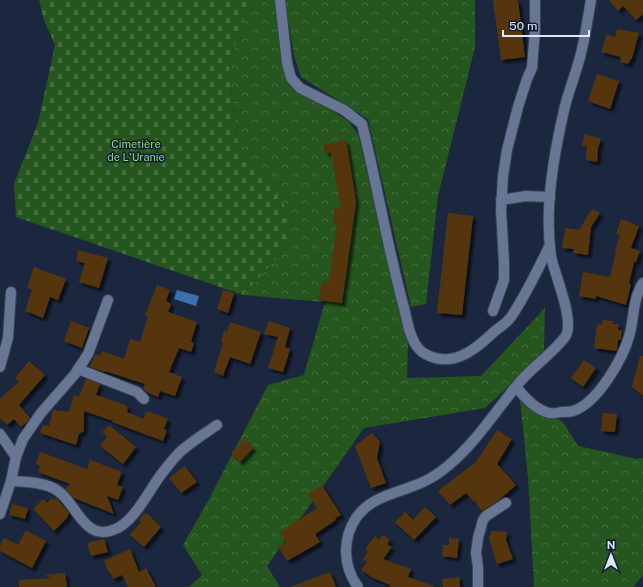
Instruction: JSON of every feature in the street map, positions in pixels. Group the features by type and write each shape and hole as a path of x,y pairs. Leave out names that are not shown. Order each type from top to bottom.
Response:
{"street":[{"path":"280,0 287,63 291,78 300,88 344,110 362,124 400,292 413,340 420,350 427,355 447,360 462,356 473,350 510,319 550,245"},
{"path":"493,311 504,280 501,200 503,176 507,150 518,107 532,68 535,29 534,0"},
{"path":"358,587 348,567 346,553 348,534 356,518 363,510 379,498 425,482 449,465 476,439 516,387 558,346 567,334 568,317 562,293 552,265 550,245 550,197 559,134 582,48 591,0"},
{"path":"501,200 526,196 550,197"},
{"path":"516,387 527,400 538,408 549,413 574,410 586,403 607,382 624,351 630,333 638,291 643,283"},
{"path":"0,367 8,338 12,292"},
{"path":"0,514 11,481 16,457 27,433 40,414 78,369 88,354 108,300"},
{"path":"78,369 137,392 144,399"},
{"path":"11,481 33,483 58,490 90,528 105,532 113,530 122,525 133,514 161,474 180,452 196,439 217,426"},
{"path":"0,434 16,457"},
{"path":"478,587 476,553 483,520 486,516 506,503"}],"green space":[{"name":"Cimetière de L'Uranie","path":"39,0 250,0 229,63 236,139 249,164 283,200 288,225 287,242 276,259 243,295 16,217 14,184 38,123 55,45 44,20"},
{"path":"250,0 276,0 293,85 348,121 358,134 408,344 407,378 481,376 545,308 544,354 485,408 364,428 267,566 280,587 189,587 202,575 183,545 209,499 268,385 304,375 325,302 243,295 276,259 287,242 288,225 249,164 236,139 229,63"},
{"path":"285,0 475,0 475,47 438,196 426,304 411,307 368,119 301,77 294,56"},
{"path":"520,399 563,422 578,446 637,459 643,458 643,575 633,587 534,587 528,477"}],"water":[{"path":"177,290 199,296 196,306 174,299"}],"building":[{"path":"493,0 518,0 525,57 501,60"},
{"path":"609,0 643,0 643,14 636,20 623,6 618,11"},
{"path":"617,29 639,33 632,58 628,64 620,62 621,57 601,52 607,34 615,37"},
{"path":"597,74 619,81 610,109 588,101"},
{"path":"585,134 601,139 598,148 597,162 586,160 587,147 582,145"},
{"path":"346,140 356,202 342,303 318,300 322,281 329,282 337,222 333,222 334,208 341,209 331,153 325,153 323,145"},
{"path":"592,209 600,213 591,227 588,255 573,253 574,249 562,248 565,228 579,230"},
{"path":"448,213 473,216 462,315 437,313"},
{"path":"621,219 639,226 631,248 640,251 636,262 634,262 626,305 596,296 596,299 579,296 583,272 610,277 620,235 616,234"},
{"path":"78,250 108,258 99,288 79,282 85,263 76,261"},
{"path":"34,267 66,279 58,300 50,297 43,318 25,311 32,290 27,288"},
{"path":"157,285 170,290 166,301 171,304 168,312 197,322 191,342 194,343 191,352 179,348 169,372 182,377 175,396 160,391 158,397 143,389 145,384 90,367 95,354 100,356 102,351 124,359 130,339 140,342 148,316 145,315"},
{"path":"223,290 234,293 228,313 217,309"},
{"path":"603,320 613,321 613,324 619,324 618,330 622,330 621,340 618,340 617,351 594,348 597,324 602,325"},
{"path":"71,321 89,328 82,348 64,341"},
{"path":"269,321 290,328 285,347 290,349 283,372 268,368 278,337 264,334"},
{"path":"230,322 261,332 250,364 230,357 223,376 214,372 223,343 221,342 224,331 227,332"},
{"path":"640,356 643,356 643,396 632,387"},
{"path":"584,360 596,368 583,387 571,378"},
{"path":"29,361 45,375 19,405 30,418 27,422 21,427 14,419 7,425 0,418 0,399 19,382 15,378"},
{"path":"86,379 100,384 96,395 126,405 128,407 127,412 144,419 146,412 150,412 168,419 164,429 167,430 163,441 84,411 84,431 79,434 76,445 40,433 43,425 49,426 53,410 69,412 74,395 79,397"},
{"path":"603,413 617,414 615,432 601,431"},
{"path":"109,425 136,447 123,464 100,446 107,437 102,432"},
{"path":"497,430 512,439 497,464 516,485 499,500 482,511 477,505 475,499 475,503 466,493 450,505 438,491 476,462"},
{"path":"372,433 380,442 377,458 386,483 371,488 355,446"},
{"path":"244,439 253,448 240,462 231,453"},
{"path":"40,452 87,469 90,460 122,472 117,485 123,487 118,500 107,496 114,514 74,498 65,489 70,484 38,472 40,466 36,464"},
{"path":"185,466 197,482 181,493 169,478"},
{"path":"322,485 341,515 315,534 320,542 287,561 278,546 286,542 280,532 317,508 308,494"},
{"path":"52,498 54,500 56,498 69,513 67,518 54,531 33,509 43,499 47,503"},
{"path":"12,504 28,508 25,519 9,515"},
{"path":"425,507 436,517 414,540 395,522 405,512 413,520"},
{"path":"145,513 147,515 148,514 161,527 144,547 130,535 141,522 139,520"},
{"path":"26,530 46,541 32,568 0,551 0,546 4,538 18,545"},
{"path":"491,531 507,532 506,540 513,559 497,564 489,539"},
{"path":"383,535 390,540 387,544 392,547 383,559 411,569 408,577 434,587 390,587 390,585 373,578 361,570 367,562 363,559 368,552 365,549 375,536 379,540"},
{"path":"449,538 459,539 457,558 442,556 443,545 449,545"},
{"path":"104,539 108,552 91,556 87,543"},
{"path":"130,549 139,572 146,568 156,587 128,587 122,575 113,579 104,561"},
{"path":"330,572 336,587 293,587 293,586"},
{"path":"65,573 67,587 19,587 19,580 51,578 45,575"},
{"path":"459,577 460,587 443,587 442,579"}]}
